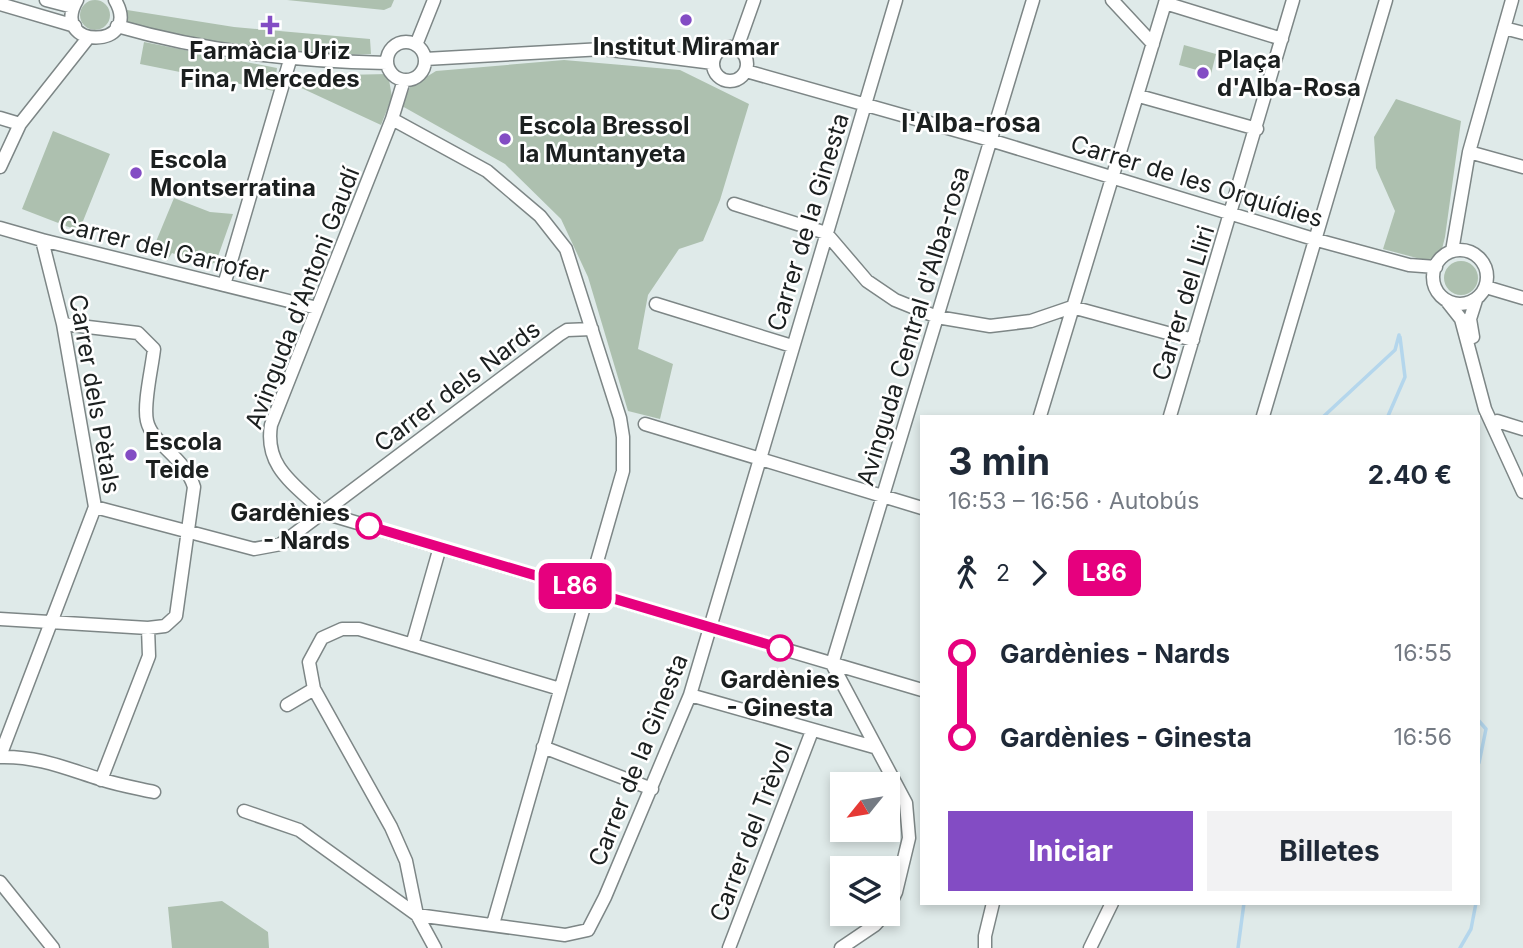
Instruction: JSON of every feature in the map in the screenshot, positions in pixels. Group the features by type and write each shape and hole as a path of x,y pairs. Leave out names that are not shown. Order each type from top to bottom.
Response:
{"street":[{"path":"46,0 75,4 75,26"},
{"path":"0,4 75,26 88,38 102,38 117,26 120,9 115,0"},
{"path":"416,45 434,0"},
{"path":"737,48 754,0"},
{"name":"Carrer de la Ginesta","path":"244,811 299,830 417,915 565,935 588,930 652,789 690,695 896,0"},
{"name":"Avinguda Central d'Alba-rosa","path":"832,664 1033,0"},
{"path":"1112,0 1153,44"},
{"name":"Carrer del Lliri","path":"1170,415 1258,129 1293,0"},
{"path":"1263,415 1386,0"},
{"path":"1512,0 1469,152 1452,251 1436,267 1435,286 1461,319 1485,409 1523,492"},
{"path":"1040,415 1139,96 1165,1 1282,39"},
{"path":"117,26 206,48 290,60 387,63"},
{"path":"1504,28 1523,33"},
{"path":"0,167 20,124 88,38"},
{"path":"387,63 396,46 406,43 416,45 425,60"},
{"path":"737,48 745,55 746,71 737,80 726,81 716,74 713,62 721,49 737,48"},
{"path":"425,60 603,49 713,62"},
{"path":"224,285 290,60"},
{"path":"387,63 393,75 404,80 417,77 425,60"},
{"name":"Carrer de les Orquídies","path":"746,71 866,103 1317,240 1409,265 1436,267"},
{"name":"Avinguda d'Antoni Gaudí","path":"324,513 273,462 268,444 271,425 393,119 404,80"},
{"path":"1139,96 1258,129"},
{"path":"0,118 20,124"},
{"path":"393,119 487,171 540,216 566,249 624,437 623,471 493,924"},
{"path":"1469,152 1523,167"},
{"path":"734,204 826,233 867,281 895,300 937,317 990,326 1031,321 1072,307 1193,340"},
{"name":"Carrer del Garrofer","path":"0,228 317,308"},
{"name":"Carrer dels Pètals","path":"0,757 95,507 62,324 39,239"},
{"path":"1452,251 1469,252 1483,262 1488,277 1486,287 1476,300 1470,327 1497,421 1523,479"},
{"path":"1486,287 1523,298"},
{"path":"1446,300 1464,304 1476,300"},
{"path":"656,304 792,346"},
{"path":"0,619 148,628 165,626 176,616 194,487 189,471 152,433 146,419 154,349 138,333 62,324"},
{"name":"Carrer dels Nards","path":"95,507 254,549 266,549 281,544 559,335 567,330 592,329"},
{"path":"1497,421 1523,429"},
{"path":"645,424 920,507"},
{"path":"324,513 920,689"},
{"path":"412,645 440,547"},
{"path":"101,780 149,656 148,628"},
{"path":"435,948 417,915 406,861 391,827 314,689 309,662 322,638 342,629 359,629 560,689"},
{"path":"832,664 906,803 909,838 900,875"},
{"path":"286,705 314,689"},
{"path":"690,695 874,747"},
{"name":"Carrer del Trèvol","path":"729,948 812,730"},
{"path":"543,747 652,789"},
{"path":"0,757 26,756 49,761 101,780 154,792"},
{"path":"0,882 53,948"},
{"path":"985,948 993,905"},
{"path":"1090,948 1111,905"},
{"path":"841,948 874,926"}],"green space":[{"path":"95,0 106,4 110,15 106,26 95,30 84,26 80,15 84,4"},
{"path":"287,0 394,0 391,7 384,10"},
{"path":"127,10 234,27 370,39 371,54 277,52 216,43 124,23"},
{"path":"144,42 277,68 274,91 140,64"},
{"path":"1184,45 1216,54 1211,74 1179,65"},
{"path":"564,60 680,70 749,104 720,200 703,241 679,249 648,295 638,349 673,364 660,419 628,411 588,277 561,219 505,164 402,106 410,87 436,71"},
{"path":"388,74 392,97 381,125 297,86 296,76"},
{"path":"1396,99 1461,121 1445,237 1442,249 1428,261 1383,249 1395,211 1376,168 1374,137"},
{"path":"53,131 110,154 79,231 22,209"},
{"path":"174,198 210,212 233,214 216,262 206,266 172,253 167,261 155,244"},
{"path":"1461,261 1473,266 1478,278 1473,290 1461,295 1449,290 1444,278 1449,266"},
{"path":"222,901 268,932 269,948 172,948 168,907"}],"waterway":[{"path":"1325,415 1395,350 1399,335"},
{"path":"1388,415 1405,377 1400,337"},
{"path":"1480,722 1486,729 1480,758"},
{"path":"1238,948 1244,905"},
{"path":"1460,948 1471,929 1476,905"}],"bus line":[{"name":"L86","path":"369,526 780,648"}],"place":[{"name":"Institut Miramar","path":"686,20"},
{"name":"Farmàcia Uriz Fina, Mercedes","path":"270,25"},
{"name":"Plaça d'Alba-Rosa","path":"1203,73"},
{"name":"Escola Bressol la Muntanyeta","path":"505,139"},
{"name":"Escola Montserratina","path":"136,173"},
{"name":"Escola Teide","path":"131,455"},
{"name":"Gardènies - Nards","path":"369,526"},
{"name":"Gardènies - Ginesta","path":"780,648"}],"district":[{"name":"l'Alba-rosa","path":"971,122"}]}
